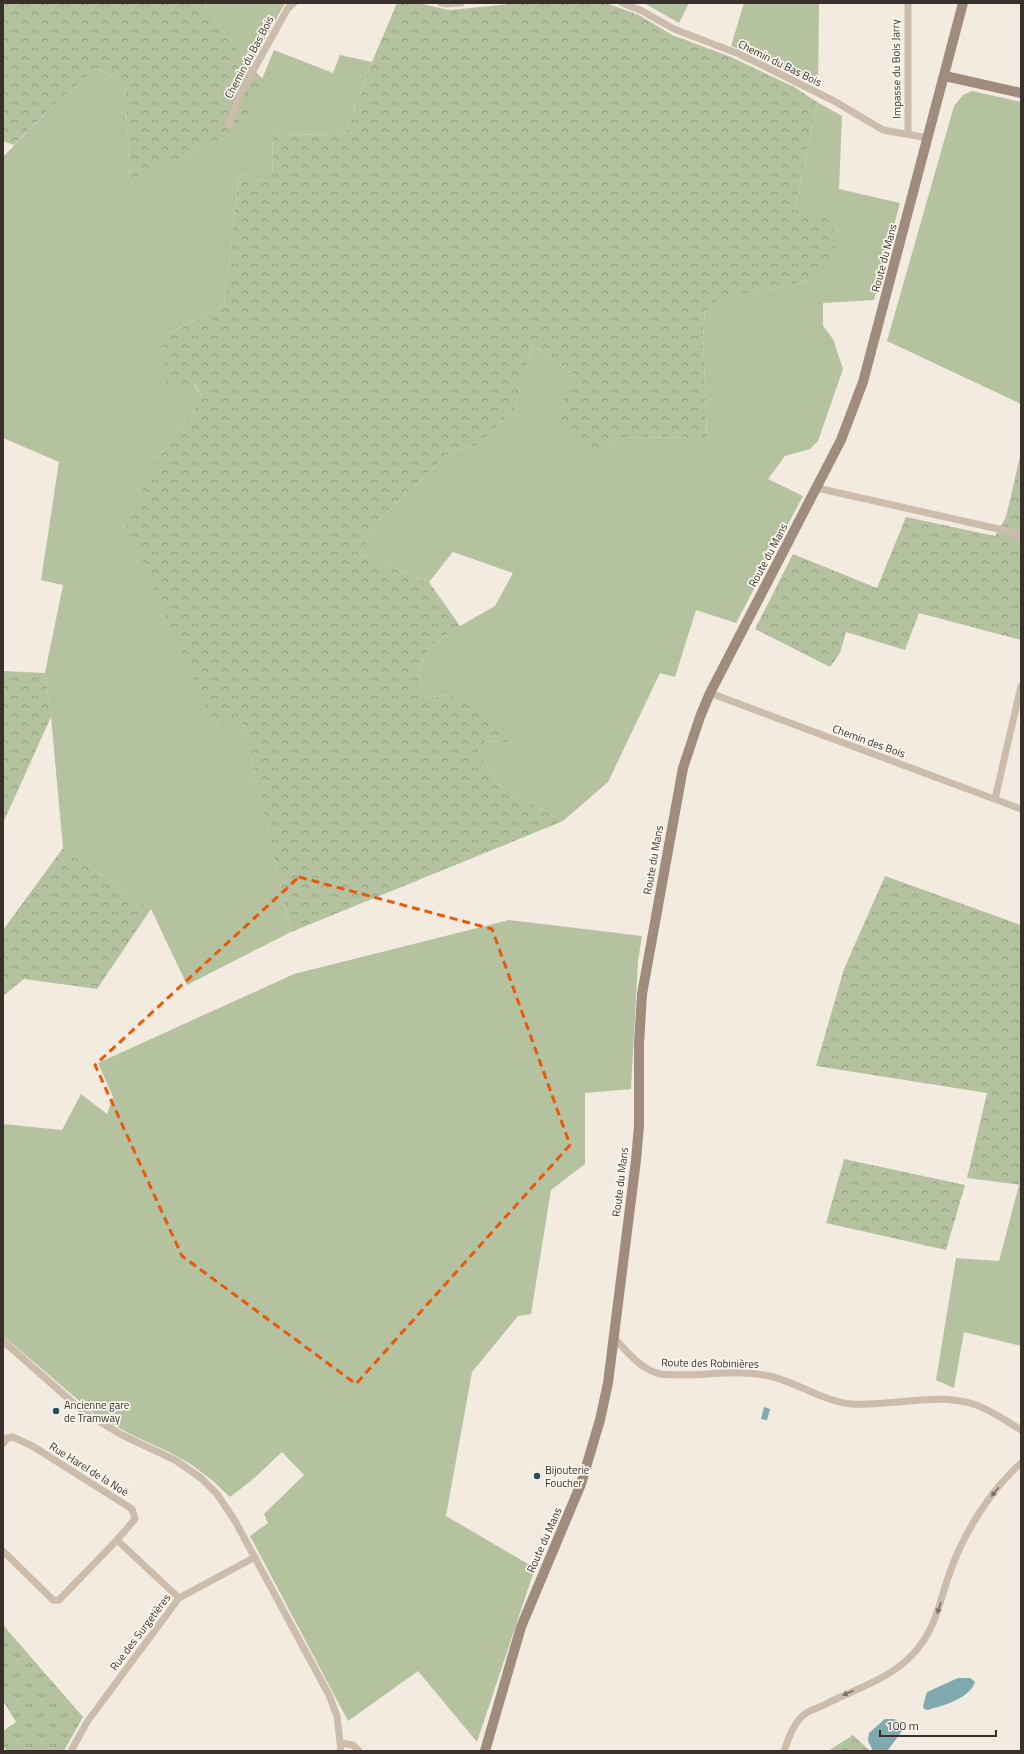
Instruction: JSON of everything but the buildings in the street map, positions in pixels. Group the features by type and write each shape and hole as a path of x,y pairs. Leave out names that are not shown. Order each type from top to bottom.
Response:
{"street":[{"name":"Chemin du Bas Bois","path":"229,124 239,96 288,8 294,3"},
{"path":"441,3 461,3"},
{"name":"Chemin du Bas Bois","path":"622,3 642,10 674,29 739,54 768,68 834,101 883,130 928,138"},
{"name":"Impasse du Bois Jarry","path":"908,3 908,134"},
{"name":"Route du Mans","path":"485,1751 521,1627 569,1514 588,1464 606,1390 639,1125 639,1038 642,994 683,768 700,717 710,693 841,440 864,382 963,3"},
{"path":"945,76 1021,93"},
{"path":"817,488 1012,532 1021,539"},
{"path":"995,799 1021,686"},
{"name":"Chemin des Bois","path":"710,693 1021,809"},
{"path":"3,1341 78,1407 95,1419 122,1435 175,1460 211,1487 226,1506 255,1557 329,1696 337,1716 341,1751"},
{"name":"Route des Robinières","path":"613,1341 617,1341 640,1364 651,1371 660,1374 751,1373 786,1380 850,1404 873,1405 945,1399 960,1401 982,1407 1021,1430"},
{"name":"Rue Harel de la Noë","path":"3,1444 7,1438 13,1437 34,1447 132,1509 135,1519 117,1540 59,1600 53,1600 3,1550"},
{"path":"784,1751 792,1730 805,1714 891,1673 915,1651 935,1620 957,1553 995,1492 1021,1463"},
{"path":"117,1540 178,1598"},
{"name":"Rue des Surgetières","path":"71,1751 87,1722 178,1598 255,1557"},
{"path":"341,1743 353,1745 359,1751"}],"highlighted area":[{"path":"299,877 492,929 570,1145 356,1384 182,1256 95,1065"}],"green space":[{"path":"3,3 202,3 250,66 263,79 241,130 130,181 125,84 97,68 52,107 14,145 3,141"},
{"path":"202,3 285,3 250,66"},
{"path":"397,3 418,3 449,10 519,3 606,3 639,15 672,35 731,57 794,87 817,102 795,210 831,216 837,258 814,280 718,300 705,312 703,336 707,438 618,437 595,457 552,420 577,377 533,345 514,409 479,445 453,450 380,519 359,554 429,582 460,626 430,646 417,675 427,698 448,695 477,705 518,738 516,743 485,741 478,753 500,786 563,821 291,932 241,715 215,728 126,524 161,453 203,398 195,385 166,387 162,337 224,305 239,175 272,177 273,135 345,134 372,62"},
{"path":"644,3 689,3 679,23"},
{"path":"744,3 819,3 818,86 761,58 731,46"},
{"path":"274,50 333,73 340,55 372,62 345,134 273,135 272,178 239,175 224,305 162,337 203,398 161,453 215,728 241,714 291,932 187,985 151,909 63,848 51,717 45,673 63,585 41,580 59,462 3,438 3,157 52,107 97,68 125,84 130,180 241,130"},
{"path":"972,91 1021,102 1021,404 887,341 954,106 963,95"},
{"path":"817,102 842,116 839,189 900,203 874,300 823,303 823,326 833,339 843,369 818,441 810,449 785,456 768,479 803,496 736,623 696,610 675,677 660,673 608,782 563,821 500,786 478,753 485,741 516,743 517,738 448,695 427,698 417,675 430,646 460,626 495,606 513,573 453,552 429,582 359,554 380,519 453,450 479,445 514,409 533,345 577,377 595,456 618,437 707,438 703,336 705,312 717,300 814,280 795,210"},
{"path":"1021,452 1021,640 919,613 905,650 846,632 840,653 830,667 755,629 793,554 877,588 906,517 995,536 1006,517"},
{"path":"3,671 45,673 51,717 3,823"},
{"path":"63,848 151,909 97,989 24,979 3,996 3,930"},
{"path":"885,876 1021,925 1021,1185 967,1178 987,1093 816,1066 844,969"},
{"path":"509,920 642,936 638,961 631,1089 585,1093 585,1164 551,1190 531,1314 518,1316 472,1372 446,1516 535,1568 477,1742 418,1671 348,1721 250,1536 268,1523 264,1514 304,1475 282,1452 252,1480 230,1497 213,1481 192,1465 97,1416 3,1336 3,1124 62,1130 81,1094 107,1114 113,1097 98,1063 294,974"},
{"path":"844,1159 965,1185 946,1250 826,1223"},
{"path":"1019,1185 1021,1185 1021,1346 964,1332 954,1388 936,1380 956,1258 999,1261"},
{"path":"3,1625 83,1717 64,1751 8,1751 3,1747 3,1731 16,1722 3,1701"},
{"path":"853,1735 870,1751 828,1751"}],"water":[{"path":"764,1407 770,1409 767,1420 761,1419"},
{"path":"958,1678 970,1678 975,1682 972,1688 962,1697 941,1706 928,1710 924,1709 923,1706 927,1692"},
{"path":"885,1719 894,1719 903,1723 902,1731 888,1750 873,1751 868,1741 869,1733"}],"place":[{"name":"Ancienne gare de Tramway","path":"56,1411"},
{"name":"Bijouterie Foucher","path":"537,1476"}]}
